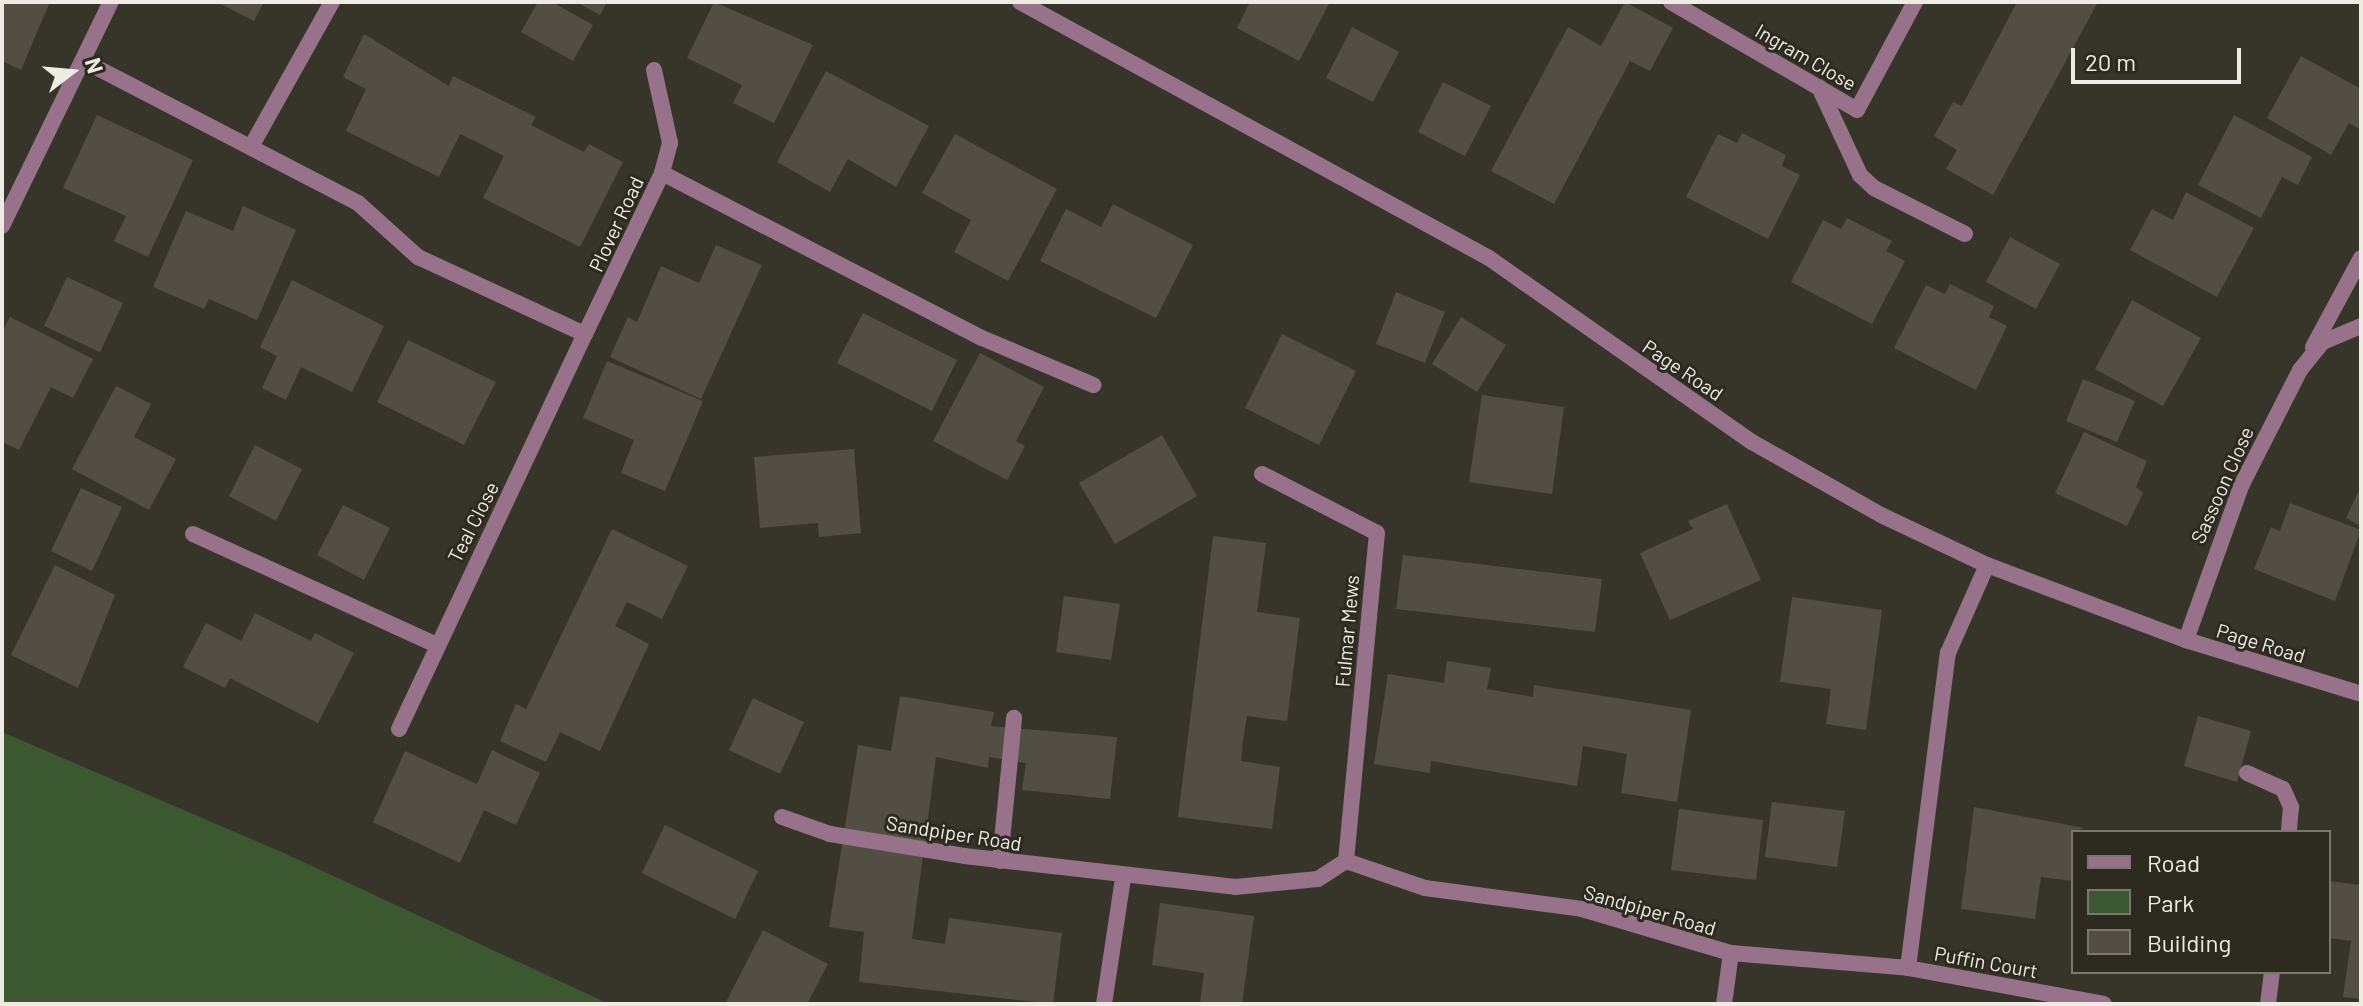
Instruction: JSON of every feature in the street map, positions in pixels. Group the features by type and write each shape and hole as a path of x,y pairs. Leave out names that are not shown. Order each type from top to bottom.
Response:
{"street":[{"path":"2,226 111,2"},
{"path":"252,145 332,2"},
{"name":"Page Road","path":"1020,2 1044,7 1489,258 1813,479 1987,565 2186,640 2361,694"},
{"name":"Ingram Close","path":"1671,2 1857,110 1915,2"},
{"path":"84,61 252,145 358,203 418,257 585,334"},
{"path":"654,70 670,143 662,173"},
{"path":"1819,87 1860,175 1874,188 1965,234"},
{"name":"Plover Road","path":"585,334 662,173 982,338 1093,385"},
{"name":"Sassoon Close","path":"2186,640 2242,484 2361,258"},
{"path":"2310,352 2361,326"},
{"name":"Teal Close","path":"399,729 585,334"},
{"name":"Fulmar Mews","path":"1262,474 1377,533 1346,861"},
{"path":"193,534 437,645"},
{"path":"1908,968 1948,653 1987,565"},
{"path":"1000,861 1014,718"},
{"path":"2247,773 2283,789 2291,807 2289,830"},
{"name":"Sandpiper Road","path":"782,817 830,834 1123,878 1279,886 1318,879 1346,861 1425,888 1582,909 1731,953 1908,968"},
{"path":"1104,1004 1123,878"},
{"path":"1724,1004 1731,953"},
{"name":"Puffin Court","path":"1908,968 2104,1004"},
{"path":"2268,1004 2272,974"}],"green space":[{"path":"2,732 284,853 609,1004 2,1004"}],"building":[{"path":"2,2 50,2 21,70 2,61"},
{"path":"217,2 264,2 254,21"},
{"path":"538,2 552,2 593,25 573,61 521,32"},
{"path":"576,2 607,2 600,15"},
{"path":"714,2 813,45 774,123 733,103 742,85 687,58"},
{"path":"1250,2 1330,2 1299,61 1237,28"},
{"path":"1625,2 1673,28 1650,71 1630,61 1554,204 1491,171 1568,27 1601,46"},
{"path":"2012,2 2098,2 1993,195 1946,169 1957,150 1934,136 1953,102 1962,106 2016,4"},
{"path":"1352,27 1399,52 1373,102 1326,78"},
{"path":"364,34 449,86 453,76 536,117 531,125 584,152 589,144 623,162 580,247 483,198 504,156 481,144 460,134 439,177 346,131 366,89 343,77"},
{"path":"2301,56 2361,89 2361,130 2349,123 2331,155 2267,118"},
{"path":"826,71 929,126 896,187 848,159 830,192 777,162"},
{"path":"1443,82 1491,106 1465,156 1418,132"},
{"path":"97,115 193,160 148,257 114,241 126,216 63,188"},
{"path":"2234,115 2312,157 2298,185 2282,177 2261,218 2198,185"},
{"path":"1742,133 1786,155 1782,166 1800,175 1768,239 1686,197 1718,134 1737,143"},
{"path":"955,134 1057,189 1008,281 954,252 971,220 922,193"},
{"path":"2186,192 2254,228 2217,297 2130,250 2152,209 2173,220"},
{"path":"1113,204 1193,245 1156,318 1040,261 1066,209 1101,227"},
{"path":"243,206 296,230 257,320 209,299 204,309 153,287 186,211 233,231"},
{"path":"1847,218 1892,241 1886,251 1905,261 1872,324 1791,282 1823,220 1841,229"},
{"path":"2010,237 2060,264 2036,309 1986,282"},
{"path":"716,245 762,265 701,399 610,357 628,317 637,322 661,266 699,283"},
{"path":"67,277 123,303 100,352 44,326"},
{"path":"292,280 384,326 352,392 301,367 286,400 262,388 277,356 260,347"},
{"path":"1950,284 1994,306 1989,317 2007,326 1976,390 1894,348 1926,285 1945,294"},
{"path":"1396,292 1445,312 1425,363 1376,344"},
{"path":"2132,300 2201,338 2163,406 2095,369"},
{"path":"863,313 957,360 932,411 837,363"},
{"path":"10,317 93,359 73,398 51,387 19,450 2,442 2,332"},
{"path":"1461,317 1506,345 1477,392 1432,364"},
{"path":"1282,334 1356,371 1319,445 1245,408"},
{"path":"408,340 496,382 464,445 377,402"},
{"path":"980,353 1044,387 1016,441 1025,446 1007,480 933,441"},
{"path":"607,361 703,401 665,491 621,473 634,440 583,418"},
{"path":"2083,379 2135,401 2117,442 2066,421"},
{"path":"116,386 151,404 134,437 176,459 149,510 72,469"},
{"path":"1482,395 1564,407 1552,494 1469,482"},
{"path":"2084,432 2147,461 2136,487 2143,493 2127,526 2055,493"},
{"path":"1162,435 1197,496 1115,544 1079,483"},
{"path":"255,445 302,469 276,521 229,496"},
{"path":"854,449 861,533 819,537 818,523 760,528 754,457"},
{"path":"2361,486 2361,526 2346,518"},
{"path":"81,488 122,507 92,571 51,551"},
{"path":"2290,503 2361,530 2335,601 2254,569 2271,527 2280,531"},
{"path":"1727,504 1761,580 1670,620 1640,553 1693,529 1688,521"},
{"path":"343,505 390,528 364,580 317,555"},
{"path":"612,529 688,566 662,619 627,602 615,626 649,644 600,751 560,732 546,762 500,741 516,704 526,709"},
{"path":"1213,536 1266,543 1257,612 1300,618 1287,721 1247,716 1243,741 1241,761 1280,767 1272,829 1178,817"},
{"path":"1403,555 1602,579 1595,632 1396,609"},
{"path":"55,565 115,595 78,688 11,655"},
{"path":"1064,596 1120,604 1111,660 1056,652"},
{"path":"1792,597 1882,610 1866,730 1826,724 1831,689 1780,682"},
{"path":"255,613 311,641 315,633 354,653 318,723 230,678 225,688 183,667 206,623 241,641"},
{"path":"1447,661 1491,668 1487,689 1533,697 1534,685 1691,710 1677,802 1621,793 1627,754 1583,746 1577,786 1431,761 1430,773 1374,764 1388,674 1444,683"},
{"path":"900,696 994,712 991,726 1117,737 1110,799 1022,790 1026,763 989,757 988,768 936,757 912,939 945,944 949,918 1062,933 1053,1004 859,982 864,932 829,927 858,745 891,751"},
{"path":"753,698 804,722 780,774 729,750"},
{"path":"2198,716 2251,731 2237,782 2184,766"},
{"path":"492,750 540,773 516,825 484,810 460,863 373,822 405,751 477,784"},
{"path":"1772,802 1845,811 1837,867 1765,857"},
{"path":"1974,807 2084,828 2071,830 2071,881 2041,877 2035,919 1961,909"},
{"path":"1679,809 1763,820 1756,880 1671,870"},
{"path":"665,825 758,871 735,919 642,873"},
{"path":"2331,881 2361,885 2361,999 2343,997 2351,941 2331,938"},
{"path":"1160,903 1254,916 1242,1004 1200,1004 1204,973 1152,965"},
{"path":"763,930 828,964 807,1004 725,1004"}]}
